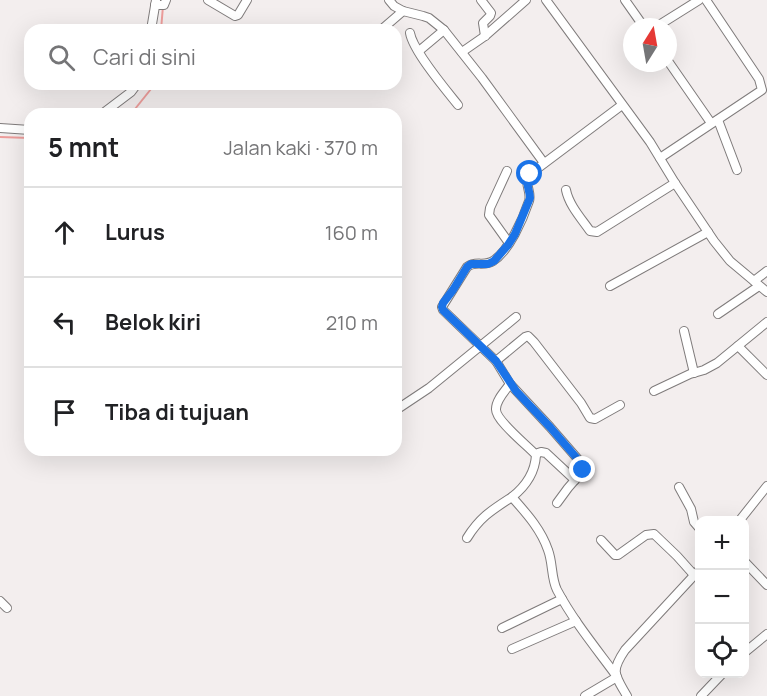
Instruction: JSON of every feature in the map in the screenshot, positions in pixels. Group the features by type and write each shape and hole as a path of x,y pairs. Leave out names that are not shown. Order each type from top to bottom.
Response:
{"street":[{"path":"208,0 231,16 235,16 248,0"},
{"path":"389,0 403,11 423,16 444,30 544,163"},
{"path":"481,0 491,13 483,23 485,36"},
{"path":"462,52 485,36 526,0"},
{"path":"546,0 660,158 708,232 730,261 767,292"},
{"path":"625,0 638,18"},
{"path":"670,18 699,0"},
{"path":"660,158 765,89 706,0"},
{"path":"153,24 160,3"},
{"path":"388,24 403,11"},
{"path":"419,51 444,30"},
{"path":"410,33 411,39 458,105"},
{"path":"677,72 715,121 736,170"},
{"path":"110,108 132,90"},
{"path":"557,503 583,470 581,463 510,384 496,361 446,314 442,307 467,267 471,264 488,264 494,261 515,234 530,198 527,178 530,174 622,105"},
{"path":"0,128 24,130"},
{"path":"507,171 489,215 509,243"},
{"path":"566,190 581,220 590,231 597,232 675,183"},
{"path":"610,286 708,232"},
{"path":"718,314 757,284 767,271"},
{"path":"402,406 429,388 516,317"},
{"path":"654,391 717,363 767,322"},
{"path":"684,330 694,373"},
{"path":"496,361 528,336 581,403 590,418 595,419 620,405"},
{"path":"738,346 767,375"},
{"path":"510,384 498,401 495,410 497,416 536,455"},
{"path":"536,455 541,452 546,453 575,480"},
{"path":"467,538 479,520 523,488 534,469 536,455"},
{"path":"743,516 767,486"},
{"path":"679,487 692,509 695,523"},
{"path":"512,496 543,538 549,553 556,587 562,599 616,676 627,696"},
{"path":"601,540 615,555 618,555 646,535 654,534 695,570"},
{"path":"749,566 767,585"},
{"path":"616,676 617,662 625,650 695,574"},
{"path":"502,628 562,599"},
{"path":"0,601 7,608"},
{"path":"512,649 576,621"},
{"path":"749,649 767,634"},
{"path":"585,696 616,676"},
{"path":"701,696 718,678"}],"waterway":[{"path":"162,24 163,6"},
{"path":"136,108 150,90"},
{"path":"0,137 24,138"}],"route":[{"path":"530,174 527,178 530,198 515,234 494,261 488,264 471,264 467,267 442,307 496,361 510,384 583,465 583,470"}]}
